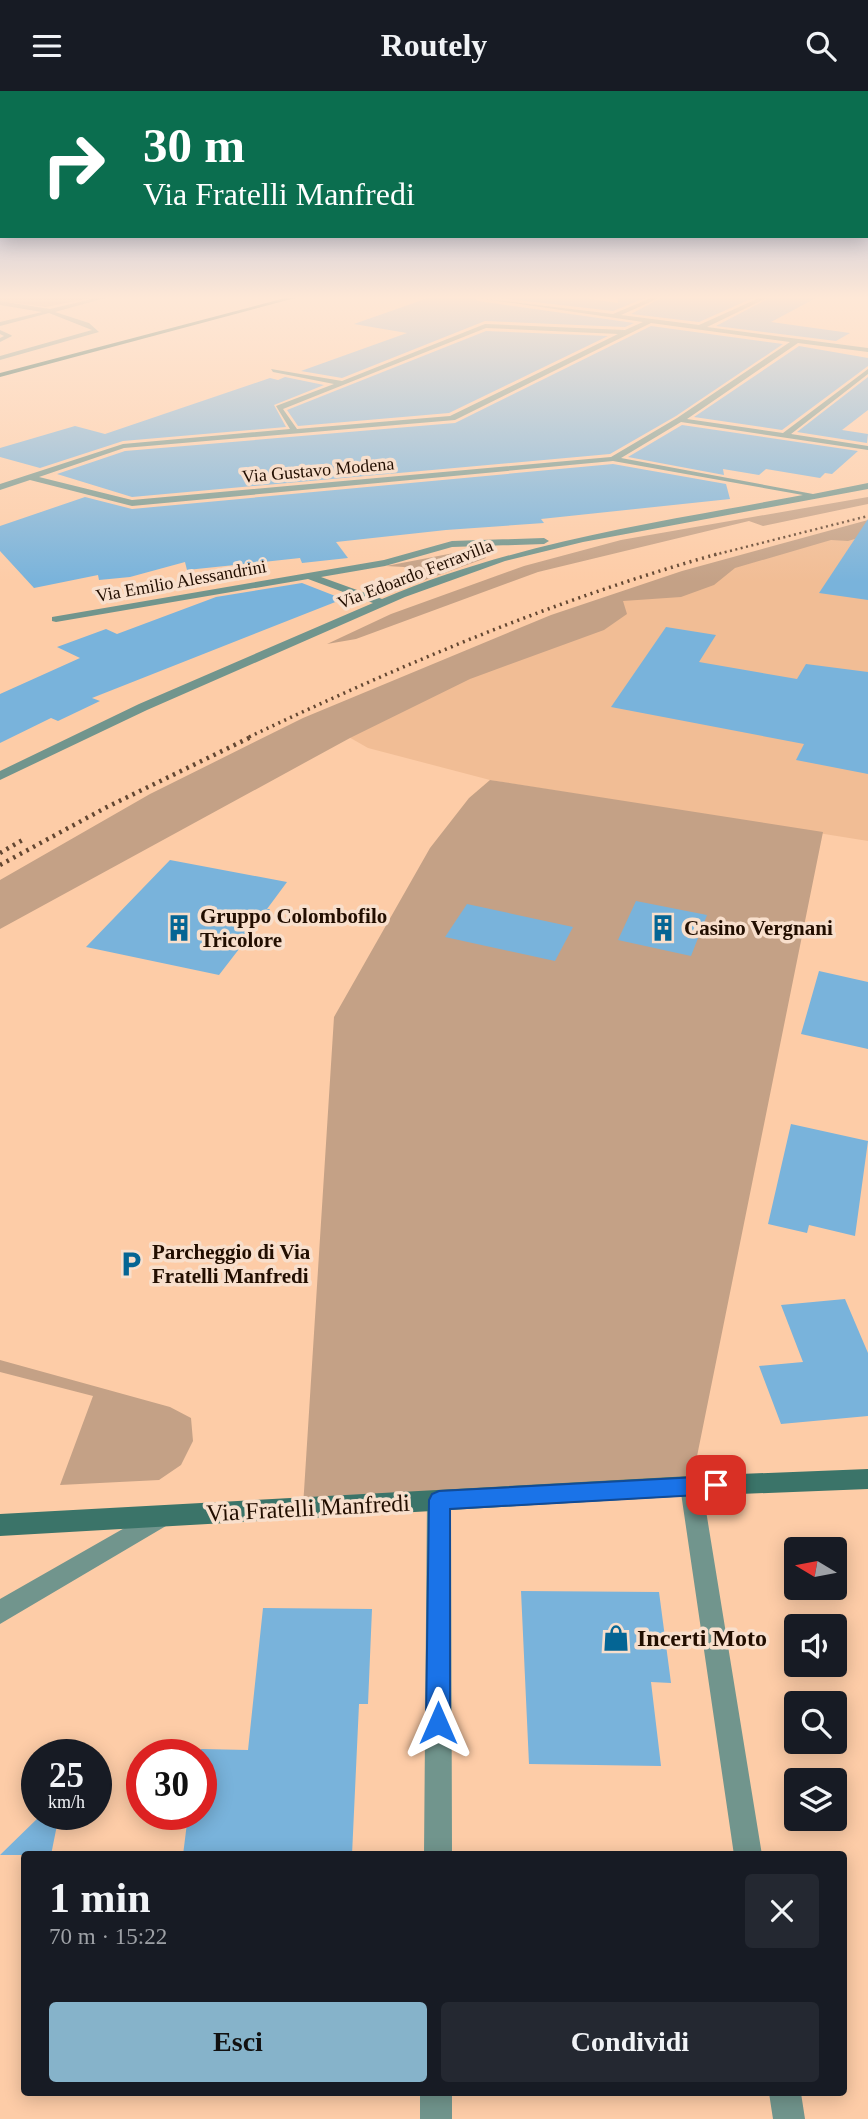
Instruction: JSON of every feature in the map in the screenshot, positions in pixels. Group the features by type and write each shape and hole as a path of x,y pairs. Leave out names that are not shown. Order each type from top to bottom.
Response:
{"main road":[{"name":"Via Fratelli Manfredi","path":"0,1525 691,1486 868,1479"}],"street":[{"path":"295,431 279,408 318,393"},
{"path":"0,487 123,446 452,418 503,393"},
{"name":"Via Gustavo Modena","path":"613,460 719,393"},
{"path":"783,436 840,393"},
{"path":"680,419 868,448"},
{"name":"Via Gustavo Modena","path":"30,477 132,503 613,460 761,483 817,495"},
{"path":"761,483 769,504"},
{"name":"Via Edoardo Ferravilla","path":"0,776 143,707 383,603 502,559 583,539 868,486"},
{"name":"Via Emilio Alessandrini","path":"56,619 312,577 385,563 452,544 583,539"},
{"name":"Via Emilio Alessandrini","path":"312,577 383,603"},
{"path":"691,1486 747,1851"},
{"path":"438,1851 439,1500"},
{"path":"0,1612 164,1515"},
{"path":"436,2096 436,2119"},
{"path":"785,2096 789,2119"}],"shaded area":[{"path":"868,497 868,504 763,526 749,521 538,572 356,639 327,644 391,614 524,566 621,540"},
{"path":"868,520 868,535 848,541 831,540 735,568 714,585 681,597 623,601 627,614 604,630 470,679 350,738 0,929 0,880 150,794 303,718 551,615 682,571"},
{"path":"868,525 868,841 490,780 368,748 319,720 557,618"},
{"path":"459,552 484,555 486,558 389,593 368,592 421,578 421,573 404,567 386,566"},
{"path":"490,780 823,832 691,1486 303,1507 334,1017 430,848 469,798"},
{"path":"0,1360 170,1407 191,1418 193,1441 181,1465 159,1480 60,1485 93,1396 0,1372"}],"building":[{"path":"227,393 305,393 274,405 286,427 123,441 40,468 0,457 0,448 75,426 105,434"},
{"path":"331,393 491,393 449,413 298,426 287,410"},
{"path":"516,393 711,393 610,454 132,497 57,474 125,451 455,423"},
{"path":"730,393 832,393 782,430 694,417"},
{"path":"848,393 868,393 868,410 842,430 868,434 867,443 797,432"},
{"path":"682,425 858,451 832,474 825,473 820,478 766,469 759,475 723,469 724,475 628,457"},
{"path":"613,464 726,484 730,499 541,519 544,523 336,542 348,558 302,563 300,558 187,570 185,562 130,577 99,580 98,575 34,588 0,551 0,526 85,497 132,509"},
{"path":"868,519 868,600 819,593"},
{"path":"302,583 343,599 92,698 100,701 58,721 51,718 0,743 0,694 80,658 57,647 106,629 117,634 216,597"},
{"path":"666,627 716,635 699,662 797,679 806,664 868,672 868,774 796,760 804,744 611,707"},
{"name":"Gruppo Colombofilo Tricolore","path":"170,860 287,882 267,909 270,909 219,975 86,947"},
{"name":"Casino Vergnani","path":"636,901 707,915 691,956 618,940"},
{"path":"467,904 573,927 555,961 445,937"},
{"path":"819,971 868,982 868,1049 801,1034"},
{"path":"791,1124 868,1141 855,1236 809,1225 807,1233 768,1224"},
{"path":"845,1299 868,1353 868,1416 781,1424 759,1366 803,1362 781,1305"},
{"path":"521,1591 659,1592 671,1683 651,1682 661,1766 529,1764"},
{"path":"263,1608 372,1609 368,1704 359,1704 352,1851 184,1851 186,1830 217,1830 217,1749 248,1750"},
{"path":"26,1830 56,1830 52,1851 21,1851 21,1855 0,1855"}],"railway":[{"path":"716,555 868,516"},
{"path":"716,555 721,553"},
{"path":"249,737 364,684 481,635 600,591 716,555"},
{"path":"0,865 107,807 253,736"},
{"path":"0,853 26,838"}],"place":[{"name":"Gruppo Colombofilo Tricolore","path":"179,928"},
{"name":"Casino Vergnani","path":"663,928"},
{"name":"Parcheggio di Via Fratelli Manfredi","path":"131,1264"},
{"name":"Incerti Moto","path":"616,1638"}],"route":[{"path":"438,1723 439,1500 716,1485"}]}
